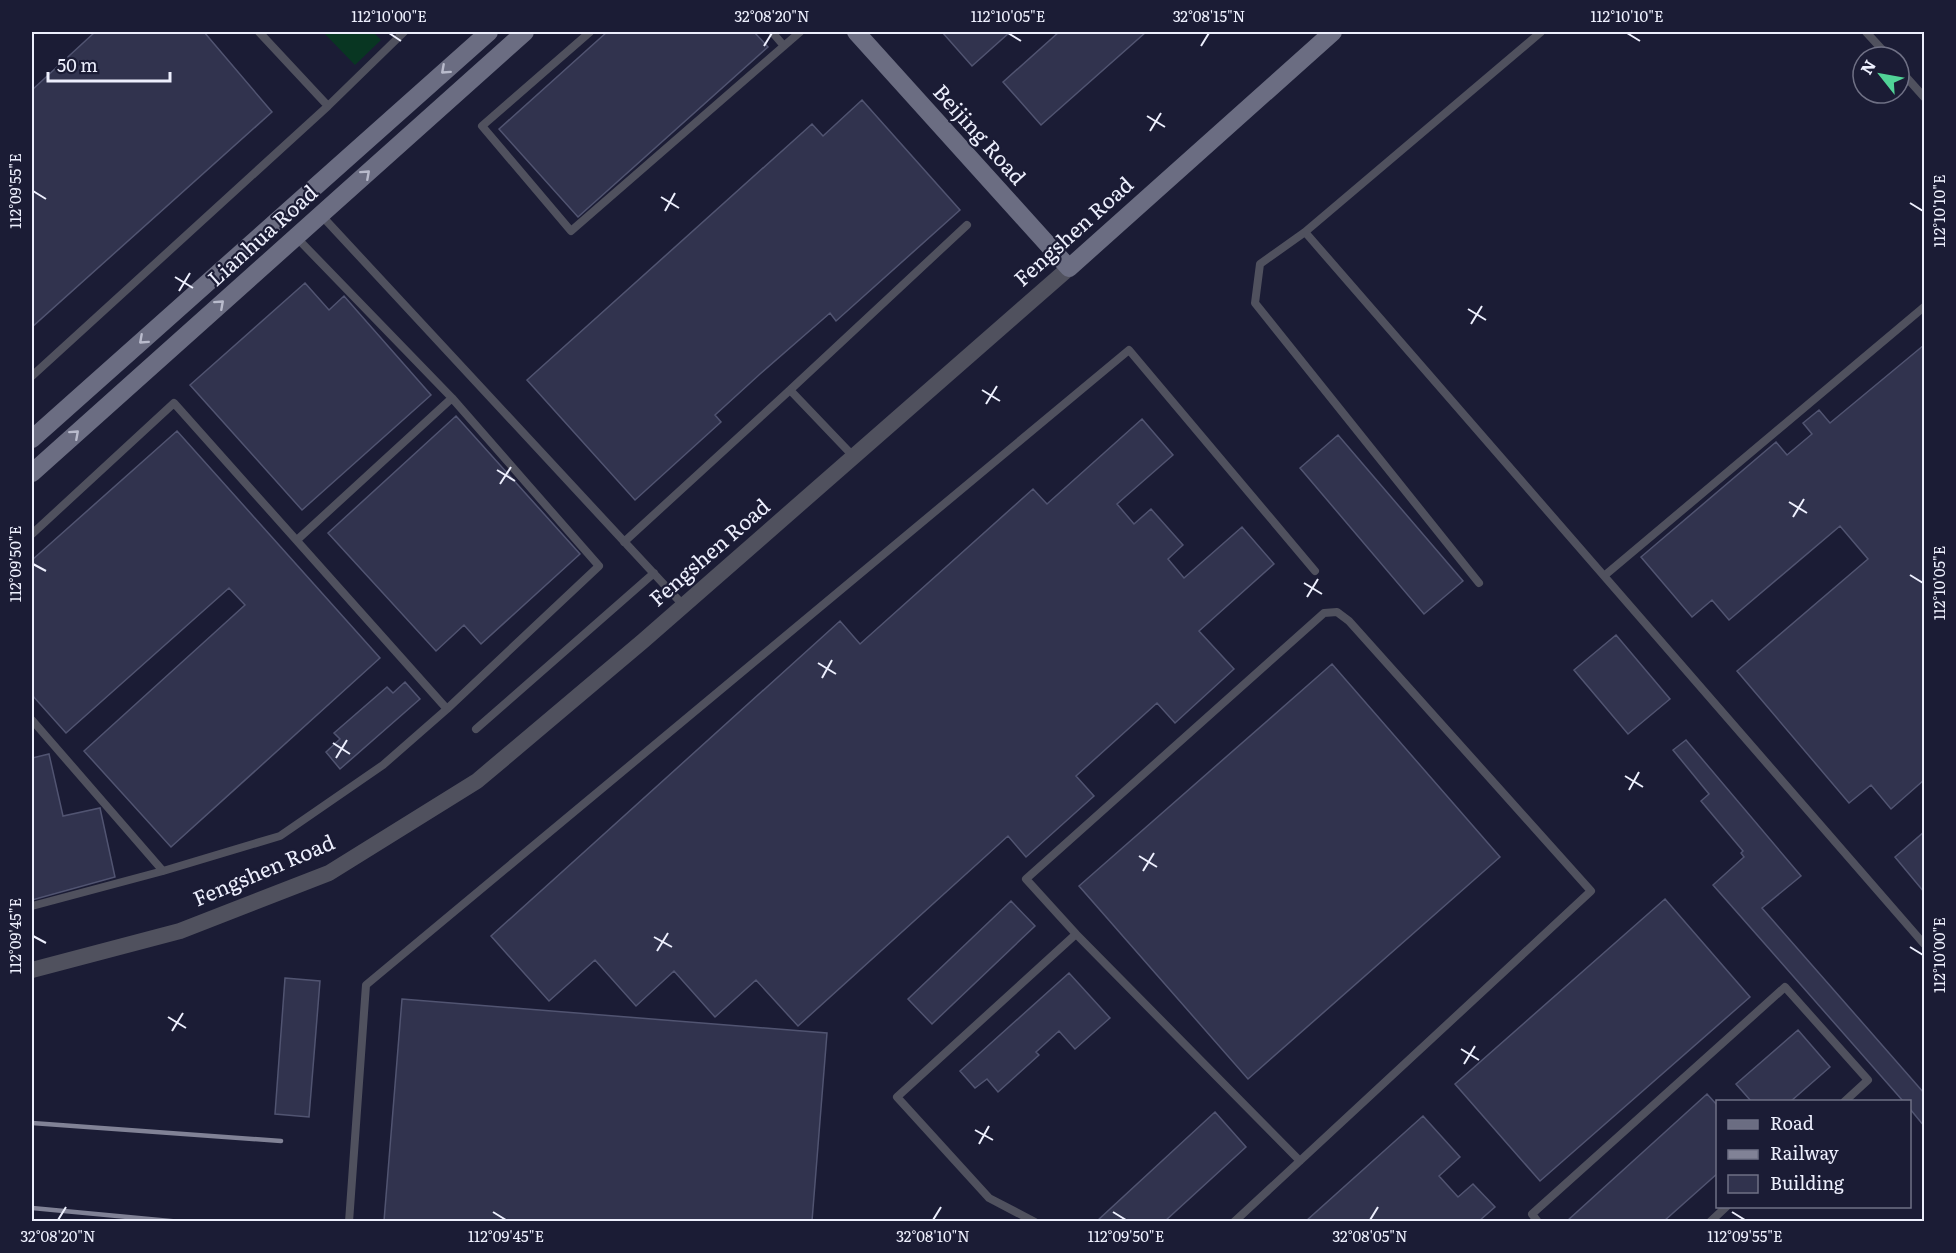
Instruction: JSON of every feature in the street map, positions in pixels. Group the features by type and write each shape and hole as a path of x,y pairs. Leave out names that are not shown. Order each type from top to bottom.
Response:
{"street":[{"name":"Lianhua Road","path":"32,439 489,32"},
{"name":"Lianhua Road","path":"32,473 525,32"},
{"name":"Beijing Road","path":"856,32 1069,268"},
{"name":"Fengshen Road","path":"32,970 180,931 329,873 477,781 684,606 1069,268 1333,32"}],"lane":[{"path":"259,32 328,106"},
{"path":"32,376 328,106 405,32"},
{"path":"590,32 482,126 571,231 800,32"},
{"path":"772,32 784,45"},
{"path":"1479,583 1254,303 1260,264 1305,232 1541,32"},
{"path":"1866,32 1878,45"},
{"path":"1911,82 1924,97"},
{"path":"321,214 684,606"},
{"path":"624,542 967,225"},
{"path":"1305,232 1924,944"},
{"path":"32,906 163,871 280,836 383,765 447,709 599,566 452,398 296,237"},
{"path":"1604,576 1924,307"},
{"path":"349,1221 366,985 1129,350 1315,571"},
{"path":"790,390 854,457"},
{"path":"297,540 452,398"},
{"path":"32,534 174,404 447,709"},
{"path":"476,729 654,573"},
{"path":"1234,1221 1300,1161 1591,891 1349,621 1337,612 1324,613 1026,879 1076,934 1300,1161"},
{"path":"32,720 163,871"},
{"path":"1035,1221 988,1198 897,1097 1076,934"},
{"path":"1538,1221 1532,1214 1785,987 1868,1080 1845,1100"},
{"path":"1710,1221 1725,1208"}],"green space":[{"path":"323,32 373,32 381,40 355,65"}],"building":[{"path":"95,32 204,32 272,112 32,327 32,90"},
{"path":"607,32 754,32 768,47 578,217 499,129"},
{"path":"942,32 1010,32 972,66"},
{"path":"1059,32 1146,32 1041,125 1003,82"},
{"path":"862,100 960,210 836,321 830,313 760,374 715,415 721,422 635,500 527,380 812,124 823,136"},
{"path":"305,283 329,310 344,296 431,395 302,510 190,385"},
{"path":"1924,345 1924,780 1891,809 1871,785 1849,803 1737,671 1868,559 1840,526 1729,620 1712,600 1692,617 1641,557 1776,442 1787,455 1812,434 1803,423 1819,410 1830,423"},
{"path":"456,416 580,554 481,644 464,625 436,651 328,533"},
{"path":"1142,419 1173,455 1117,504 1134,524 1151,509 1183,545 1168,559 1184,578 1242,527 1274,564 1199,631 1234,669 1175,723 1157,703 1076,776 1094,796 1026,857 1008,836 798,1026 756,980 715,1017 674,971 636,1006 595,960 549,1001 491,936 840,621 860,644 1033,489 1047,504"},
{"path":"177,431 380,658 171,847 84,751 245,605 229,588 66,733 32,695 32,560"},
{"path":"1338,435 1463,581 1424,614 1300,468"},
{"path":"1616,635 1670,699 1628,734 1574,670"},
{"path":"1332,664 1500,857 1248,1079 1079,886"},
{"path":"405,682 420,699 340,769 326,752 340,739 334,733 387,687 393,693"},
{"path":"1686,740 1801,876 1762,908 1924,1093 1924,1126 1911,1110 1911,1100 1902,1100 1713,885 1744,857 1741,853 1743,851 1701,801 1709,794 1673,750"},
{"path":"49,754 63,816 100,808 115,877 32,900 32,758"},
{"path":"1924,832 1924,892 1895,857"},
{"path":"1665,899 1750,997 1540,1181 1455,1084"},
{"path":"1011,901 1035,926 932,1024 908,999"},
{"path":"1069,973 1110,1018 1075,1049 1059,1031 1036,1052 1039,1055 998,1092 987,1079 975,1088 960,1071"},
{"path":"285,978 320,981 309,1117 275,1114"},
{"path":"402,999 827,1033 812,1221 384,1221"},
{"path":"1798,1030 1830,1067 1792,1100 1750,1100 1736,1084"},
{"path":"1707,1094 1716,1104 1716,1175 1664,1221 1567,1221"},
{"path":"1215,1112 1246,1147 1165,1221 1097,1221"},
{"path":"1423,1116 1460,1157 1439,1176 1458,1197 1473,1184 1495,1207 1479,1221 1306,1221"}],"railway":[{"path":"32,1123 281,1141"},
{"path":"32,1208 181,1222"}]}
